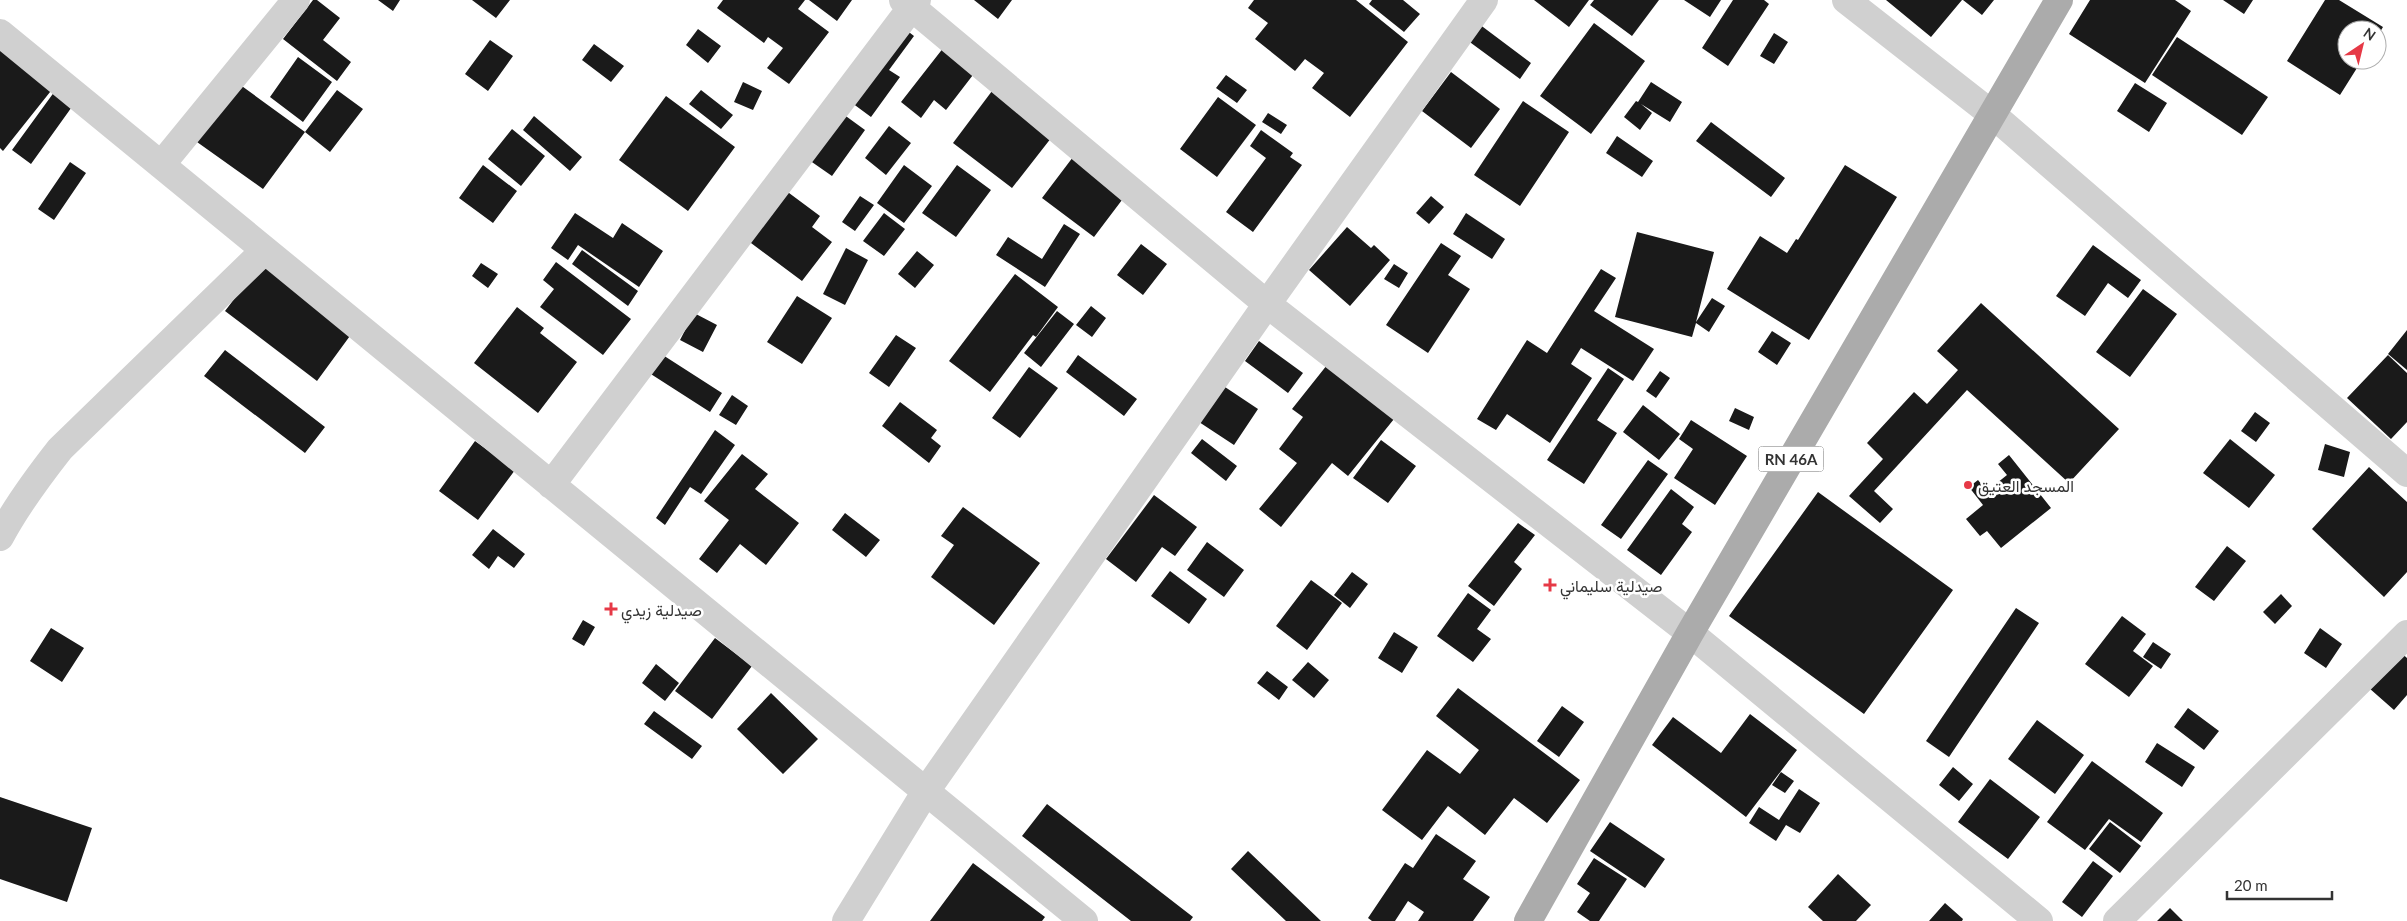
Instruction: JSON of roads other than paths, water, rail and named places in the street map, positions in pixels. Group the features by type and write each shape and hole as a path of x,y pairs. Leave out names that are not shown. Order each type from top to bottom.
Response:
{"main road":[{"name":"RN 46A","path":"1528,921 1690,633 2059,0"}],"street":[{"path":"161,165 296,0"},
{"path":"846,921 926,791 1267,304 1484,0"},
{"path":"1846,0 1993,115 2407,473"},
{"path":"551,485 911,2 1267,304 1690,633 2039,921"},
{"path":"0,33 1084,921"},
{"path":"0,537 30,488 60,449 266,250"},
{"path":"2117,921 2407,634"}],"place":[{"name":"المسجد العتيق","path":"1968,485"},
{"name":"صيدلية سليماني","path":"1550,585"},
{"name":"صيدلية زيدي","path":"611,609"}]}
